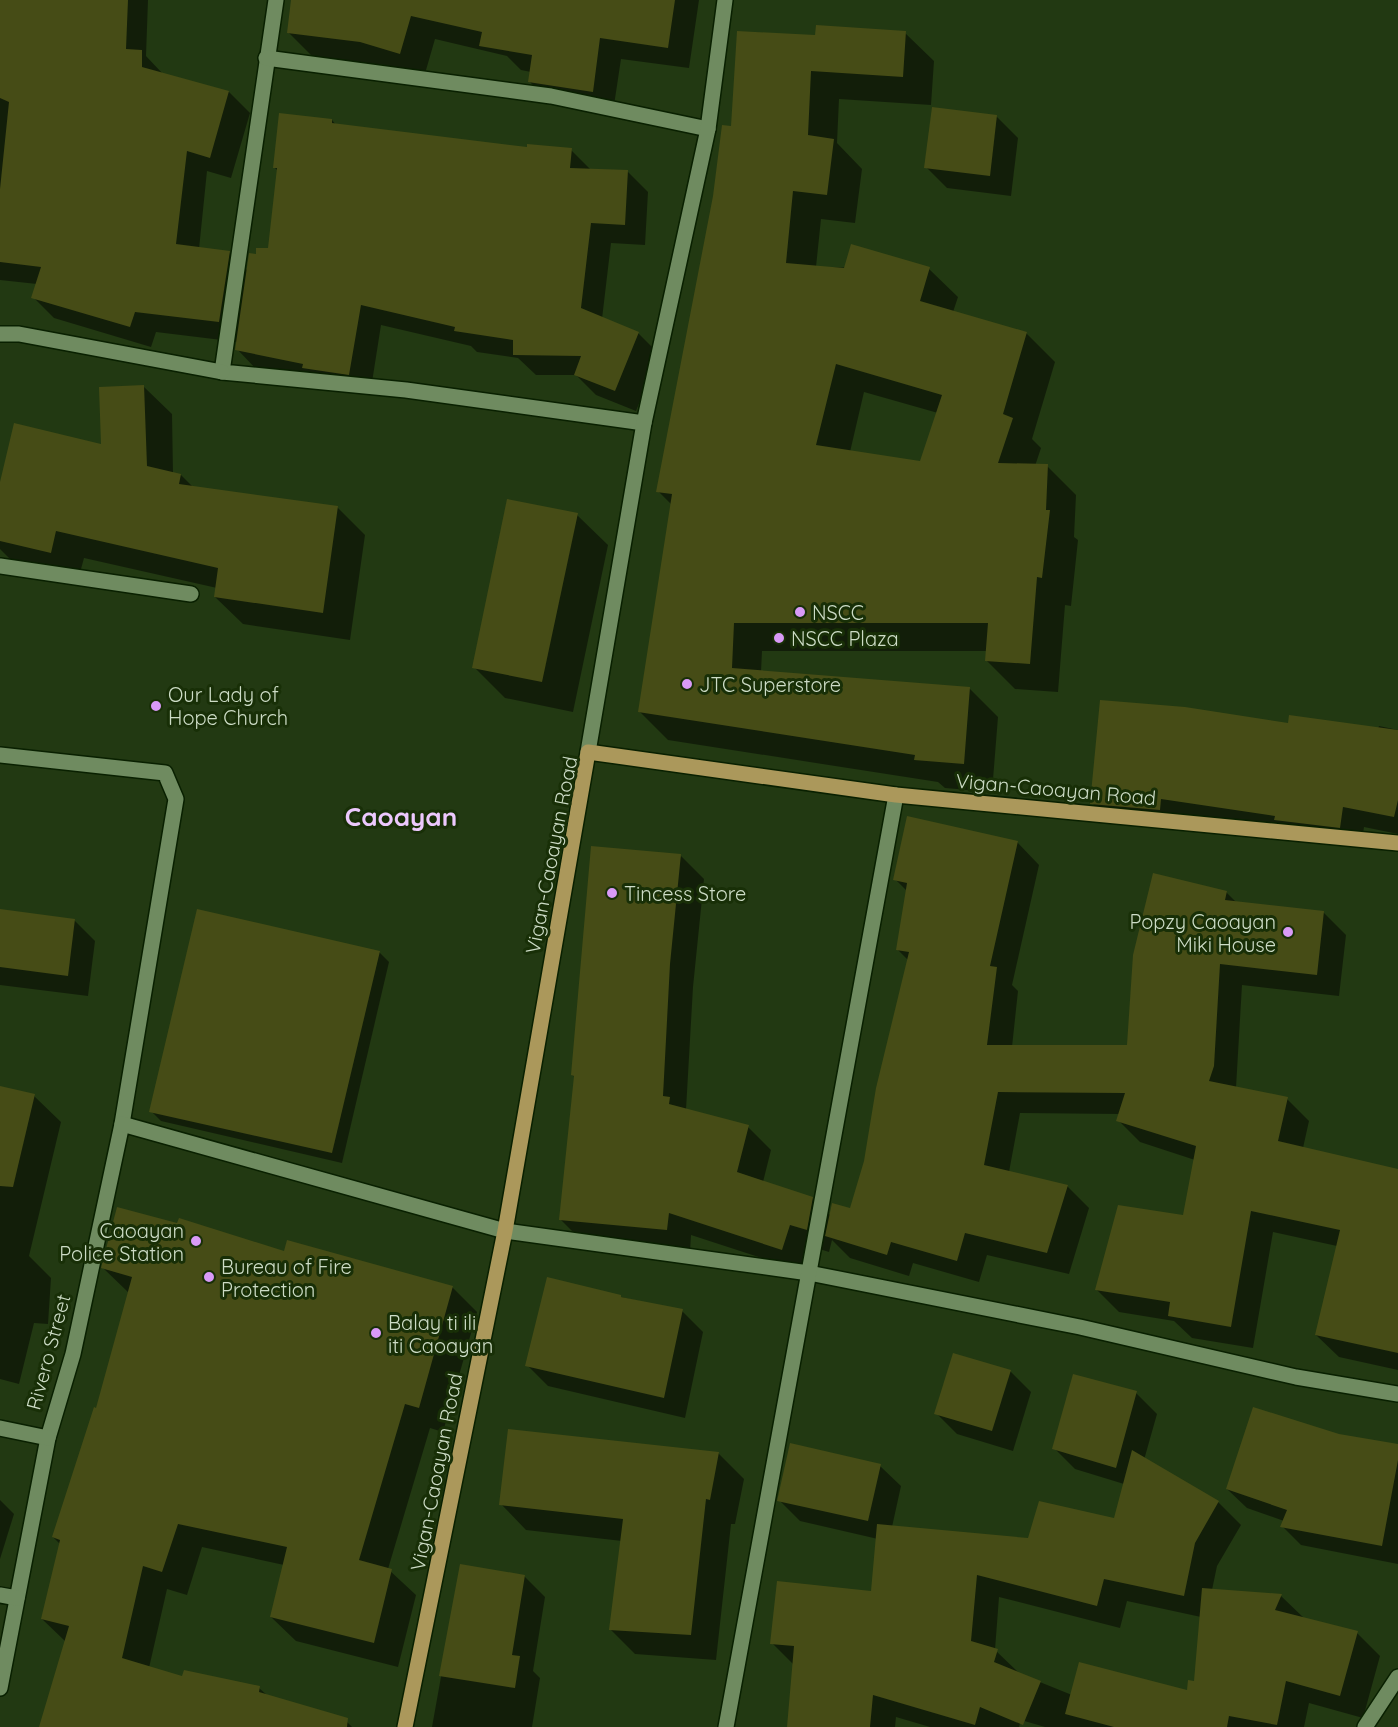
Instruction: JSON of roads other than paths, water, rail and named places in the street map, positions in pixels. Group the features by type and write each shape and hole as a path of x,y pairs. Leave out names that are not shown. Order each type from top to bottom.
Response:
{"main road":[{"name":"Vigan-Caoayan Road","path":"405,1727 505,1231 588,752 896,795 1398,843"}],"street":[{"path":"222,372 276,0"},
{"path":"588,752 644,423 708,129 725,0"},
{"path":"266,58 551,96 708,129"},
{"path":"0,334 19,334 222,372 406,390 644,423"},
{"path":"0,566 191,594"},
{"name":"Rivero Street","path":"0,755 165,772 176,799 122,1124 73,1354 48,1437 0,1688"},
{"path":"726,1727 896,795"},
{"path":"122,1124 505,1231 809,1273 1080,1327 1296,1377 1398,1394"},
{"path":"0,1428 48,1437"},
{"path":"0,1595 17,1598"},
{"path":"1365,1727 1398,1677"}],"place":[{"name":"NSCC","path":"800,612"},
{"name":"NSCC Plaza","path":"779,638"},
{"name":"JTC Superstore","path":"687,684"},
{"name":"Our Lady of Hope Church","path":"156,706"},
{"name":"Tincess Store","path":"612,893"},
{"name":"Popzy Caoayan Miki House","path":"1288,932"},
{"name":"Caoayan Police Station","path":"196,1241"},
{"name":"Bureau of Fire Protection","path":"209,1277"},
{"name":"Balay ti ili iti Caoayan","path":"376,1333"}],"district":[{"name":"Caoayan","path":"401,816"}]}
